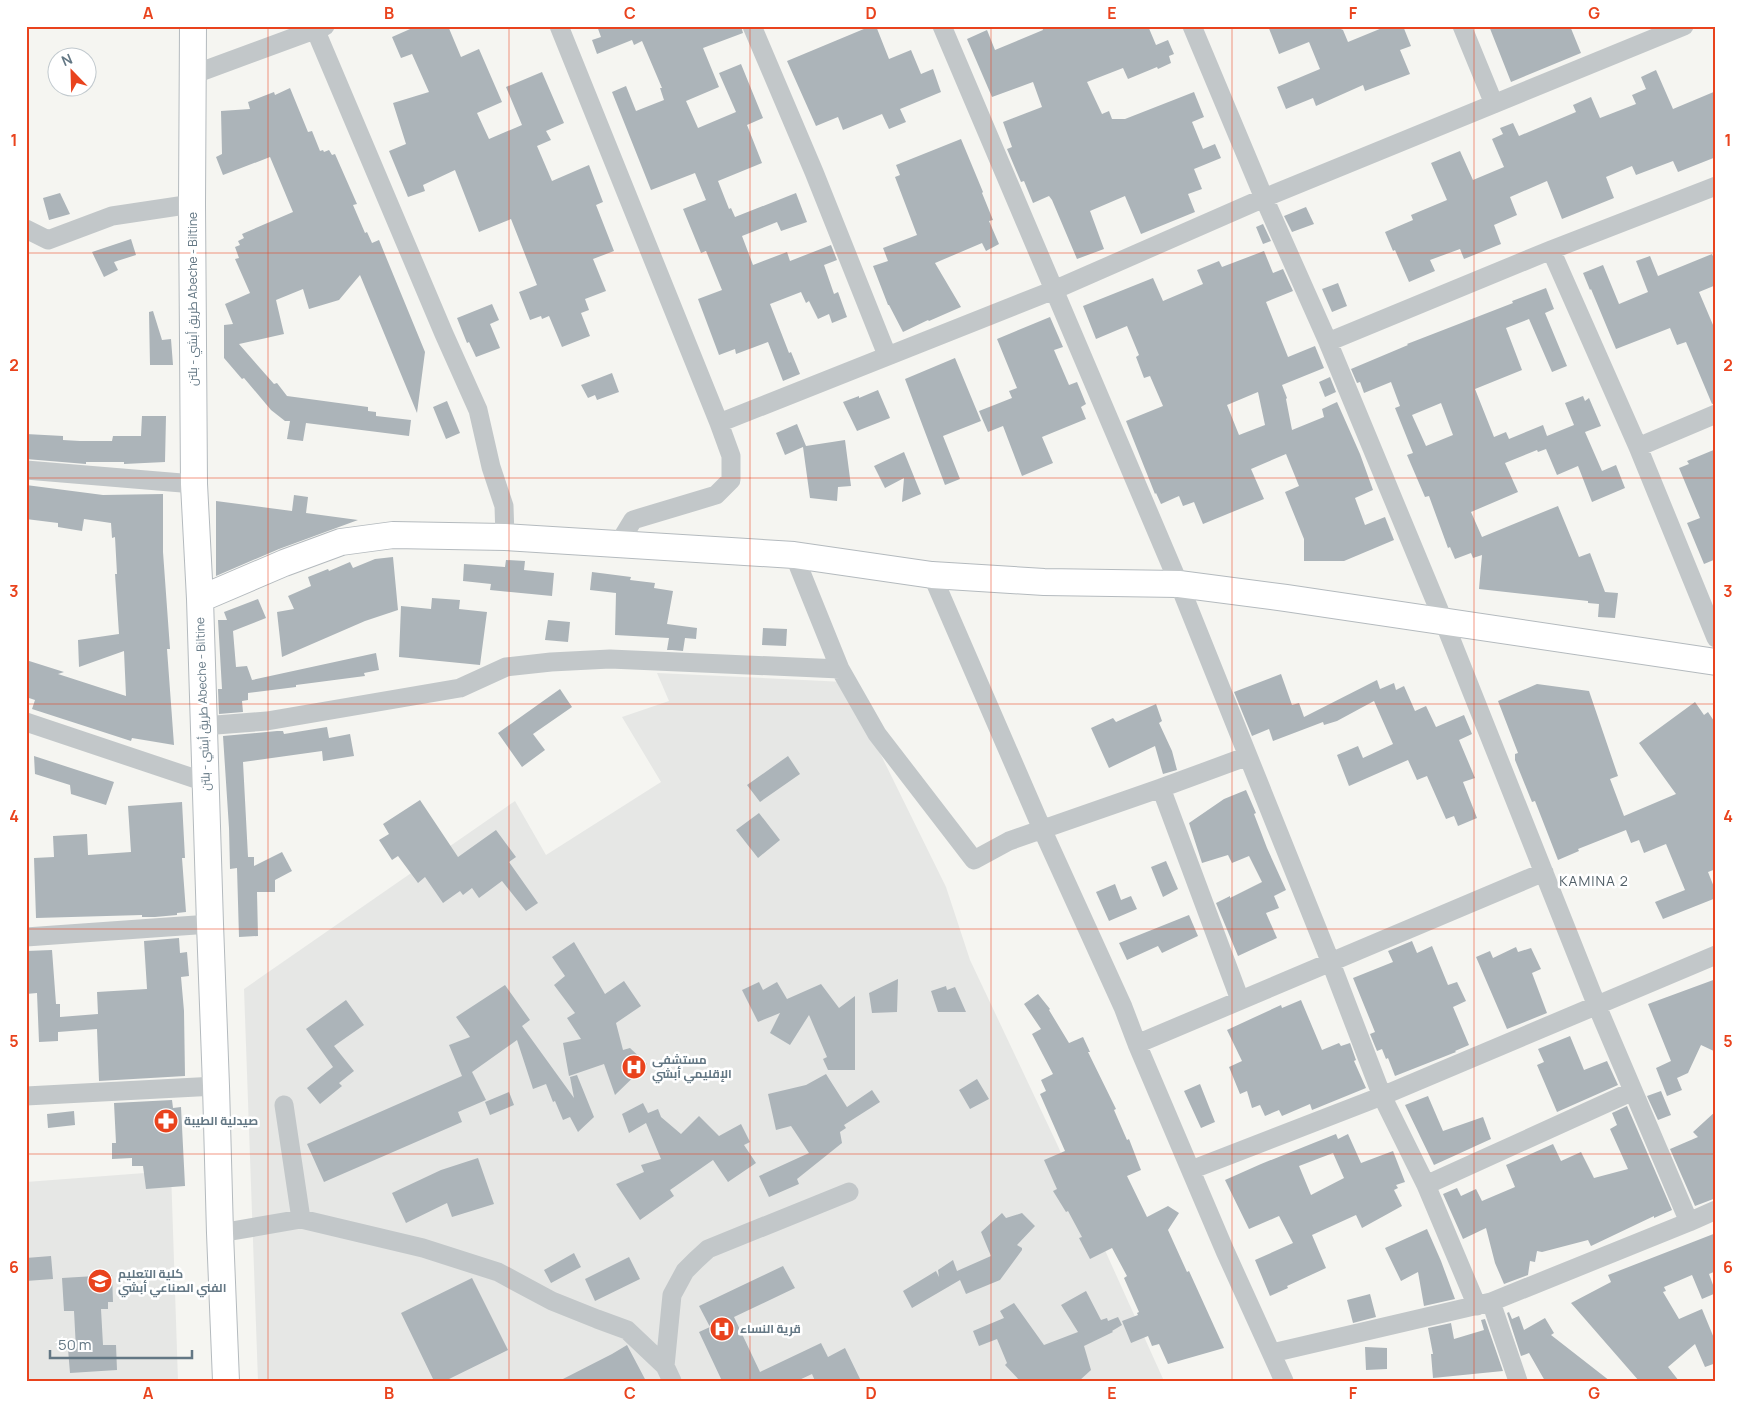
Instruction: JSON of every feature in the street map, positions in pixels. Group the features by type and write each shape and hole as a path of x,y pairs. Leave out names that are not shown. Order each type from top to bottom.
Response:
{"street":[{"name":"طريق أبشي - بلتن Abeche - Biltine","path":"192,26 194,484 200,599 226,1381"},
{"path":"560,26 731,456 732,480 716,495 633,520 619,543"},
{"path":"752,26 814,172 887,355"},
{"path":"942,26 1179,584 1331,963 1382,1096 1484,1304 1518,1381"},
{"path":"1192,26 1264,198 1328,342 1444,622 1597,1006 1689,1222"},
{"path":"1462,26 1494,104"},
{"path":"719,423 1054,290 1264,198 1684,26"},
{"path":"192,76 320,28 440,326 478,410 491,467 504,506 505,536"},
{"path":"1328,342 1552,250 1716,186"},
{"path":"26,229 48,240 112,216 192,204"},
{"path":"1552,250 1638,447 1716,638"},
{"path":"1638,447 1716,414"},
{"path":"26,470 194,484"},
{"path":"200,599 284,563 341,542 393,535 505,536 794,555 932,575 1044,582 1179,584 1286,598 1716,662"},
{"path":"794,555 840,669 877,734 974,860 1009,841 1248,756"},
{"path":"932,575 1042,829 1123,1006 1137,1044 1225,1251 1284,1381"},
{"path":"203,726 267,721 460,688 506,667 551,662 610,659 840,669"},
{"path":"26,722 205,782"},
{"path":"1160,788 1240,1000"},
{"path":"1137,1044 1544,872"},
{"path":"26,937 210,924"},
{"path":"1191,1170 1382,1096 1716,956"},
{"path":"26,1096 216,1086"},
{"path":"1426,1185 1633,1091"},
{"path":"284,1105 301,1219"},
{"path":"669,1373 672,1295 678,1283 696,1260 708,1249 849,1192"},
{"path":"1272,1354 1484,1304 1716,1210"},
{"path":"220,1233 301,1219 423,1248 498,1272 552,1300 597,1320 627,1330 669,1373"}],"shaded area":[{"name":"مستشفى الإقليمي أبشي","path":"657,673 845,682 946,887 970,960 1057,1144 1164,1381 258,1381 244,989 515,801 546,855 661,782 622,717 669,701"},
{"name":"كلية التعليم الفني الصناعي أبشي","path":"171,1171 178,1381 26,1381 26,1182"}],"building":[{"path":"417,26 448,26 461,57 479,49 502,102 477,113 489,139 522,125 506,87 542,72 564,123 546,131 551,140 537,146 552,181 589,165 603,202 596,205 614,251 593,259 606,291 585,299 589,310 581,313 590,336 562,347 549,316 542,319 541,316 530,320 519,292 537,285 511,219 479,232 455,170 423,185 425,191 408,197 389,151 406,144 393,103 429,92 412,54 401,58 392,37"},
{"path":"597,26 741,26 743,33 703,48 719,87 686,101 698,128 736,112 719,73 741,64 763,118 747,125 762,163 718,181 729,209 731,208 735,217 796,193 807,222 781,231 777,222 742,236 753,265 787,252 790,261 831,245 837,260 824,265 834,294 838,292 847,317 832,323 829,314 818,319 809,301 806,303 801,292 770,304 789,353 791,352 800,374 783,381 768,342 736,354 735,349 719,355 698,299 722,290 706,251 701,253 683,209 706,200 695,173 651,190 612,92 626,86 636,111 664,100 660,88 662,88 642,41 634,45 632,40 597,54 592,40 601,37"},
{"path":"871,26 876,26 889,59 911,50 921,74 933,69 941,92 900,109 906,122 889,129 882,114 843,130 838,117 816,126 787,61"},
{"path":"1042,26 1148,26 1156,45 1168,40 1174,54 1169,56 1171,63 1128,79 1123,68 1087,82 1102,114 1109,111 1112,119 1125,119 1194,92 1204,117 1192,122 1203,149 1215,144 1221,158 1194,169 1202,189 1188,194 1195,212 1141,234 1125,196 1090,211 1104,249 1077,259 1052,200 1049,196 1033,203 1024,181 1021,182 1007,149 1012,147 1003,122 1042,107 1033,82 992,97 967,39 987,30 995,50 1043,30"},
{"path":"1268,26 1347,26 1341,29 1348,42 1387,26 1403,26 1411,46 1400,50 1410,74 1365,91 1363,85 1316,106 1313,98 1286,109 1277,87 1320,69 1309,42 1279,54"},
{"path":"1489,26 1570,26 1581,53 1511,82"},
{"path":"1656,70 1673,109 1716,91 1716,157 1678,172 1673,161 1636,175 1632,166 1606,177 1614,198 1562,219 1547,181 1510,197 1517,215 1494,225 1501,244 1464,259 1460,249 1430,260 1435,271 1409,282 1385,232 1413,220 1411,215 1447,200 1431,163 1460,151 1473,180 1504,167 1492,139 1503,134 1500,128 1513,123 1519,136 1576,112 1573,105 1591,97 1600,118 1636,104 1632,95 1646,89 1641,77"},
{"path":"290,88 308,132 312,131 320,151 329,150 332,155 335,154 357,204 353,205 365,233 367,232 372,243 379,240 425,352 417,413 360,275 339,300 309,309 303,289 276,300 284,334 239,344 287,396 368,407 368,411 376,412 376,416 411,420 409,436 306,423 303,441 287,439 290,421 285,421 271,410 224,358 224,325 233,324 225,304 250,293 235,259 239,258 235,247 240,245 238,241 244,238 242,234 293,212 270,157 223,175 216,157 222,154 221,111 250,109 248,102 274,92 275,95"},
{"path":"961,139 983,192 993,220 989,221 999,244 986,251 982,243 935,263 961,307 903,332 888,305 873,266 888,261 883,248 917,235 895,177 900,175 896,165"},
{"path":"60,193 70,214 49,220 43,198"},
{"path":"1306,207 1314,224 1292,232 1284,216"},
{"path":"1263,224 1271,241 1263,244 1256,227"},
{"path":"131,239 136,255 114,262 118,270 104,277 92,252"},
{"path":"1264,251 1273,273 1283,269 1293,291 1266,302 1288,357 1315,346 1324,368 1282,385 1287,398 1292,430 1324,417 1322,409 1337,402 1360,454 1373,490 1355,498 1365,525 1385,517 1394,540 1344,561 1304,561 1304,539 1285,492 1299,486 1286,454 1251,469 1264,499 1203,524 1194,502 1183,506 1179,496 1161,504 1155,494 1126,421 1163,406 1150,376 1144,378 1136,357 1139,355 1127,326 1096,339 1083,306 1153,278 1163,301 1203,284 1197,270 1219,261 1222,267","holes":["1258,392 1265,425 1239,435 1227,405"]},
{"path":"1712,254 1716,263 1716,285 1699,292 1716,332 1716,403 1712,404 1686,342 1677,345 1670,328 1616,349 1583,273 1603,265 1619,304 1648,292 1636,261 1650,256 1658,276"},
{"path":"1338,283 1347,306 1332,312 1322,289"},
{"path":"1546,288 1554,309 1545,313 1567,366 1552,372 1529,319 1506,328 1522,370 1475,389 1494,437 1506,432 1509,439 1543,425 1547,436 1574,425 1565,403 1583,396 1585,401 1589,398 1601,426 1585,432 1602,471 1616,465 1625,488 1592,502 1578,466 1557,475 1546,449 1538,452 1537,450 1505,463 1518,492 1471,512 1482,537 1558,506 1579,557 1590,553 1605,592 1618,593 1615,618 1598,617 1599,604 1588,603 1588,601 1479,589 1482,555 1473,558 1471,553 1455,559 1450,547 1448,548 1429,496 1425,497 1407,455 1413,453 1395,408 1400,406 1391,382 1364,393 1360,382 1357,383 1351,369 1407,344 1513,303 1512,301","holes":["1441,403 1453,435 1426,446 1412,415"]},
{"path":"492,304 499,320 490,324 500,348 476,357 469,342 467,343 457,318"},
{"path":"153,311 162,340 171,339 173,365 150,365 149,312"},
{"path":"1050,317 1063,347 1054,350 1069,385 1077,382 1086,404 1081,407 1086,419 1042,437 1053,463 1022,476 1003,426 988,432 979,411 1012,398 1009,391 1017,388 997,339"},
{"path":"955,358 981,421 943,436 960,479 945,485 905,379"},
{"path":"612,373 619,392 597,400 595,395 588,398 581,385"},
{"path":"1330,377 1336,392 1325,397 1319,382"},
{"path":"878,390 890,418 857,431 843,402"},
{"path":"447,401 460,433 446,439 433,407"},
{"path":"142,416 166,416 165,462 124,464 124,462 86,462 86,464 26,459 26,434 63,436 63,440 112,441 113,436 141,436"},
{"path":"797,424 806,446 845,440 851,486 838,487 837,501 810,498 803,447 785,455 776,433"},
{"path":"1716,449 1716,559 1704,564 1687,523 1700,518 1679,468 1689,464 1687,461"},
{"path":"904,452 921,494 902,502 904,478 885,488 874,466"},
{"path":"26,485 103,495 163,494 163,552 170,649 167,649 174,745 132,738 131,741 32,709 35,700 26,697 26,660 64,672 58,674 126,696 124,651 79,667 78,640 119,634 115,574 117,574 115,537 112,538 111,523 84,519 82,531 58,527 58,523 26,519"},
{"path":"294,495 308,497 306,513 358,520 279,549 216,576 216,501 292,511"},
{"path":"393,557 398,610 365,621 282,657 277,612 294,609 288,596 311,586 308,577 350,562 353,568 375,559"},
{"path":"506,560 525,561 524,570 554,573 552,596 490,590 491,584 463,581 464,564 505,567"},
{"path":"592,572 631,577 630,580 655,583 654,588 673,591 667,624 697,628 696,639 685,638 683,651 667,650 669,638 615,635 616,593 590,590"},
{"path":"432,598 460,600 459,609 487,612 480,665 399,657 401,606 431,609"},
{"path":"258,599 266,618 233,631 236,667 247,666 252,680 376,653 379,670 364,673 365,676 248,693 248,700 242,701 243,712 219,714 218,689 222,689 218,620 227,620 224,612"},
{"path":"548,620 570,622 568,642 545,640"},
{"path":"763,628 787,629 786,646 762,645"},
{"path":"1281,674 1292,705 1299,703 1304,717 1377,680 1380,689 1394,683 1396,690 1404,686 1415,711 1426,706 1436,727 1464,715 1472,734 1459,740 1475,778 1463,782 1477,818 1458,826 1454,816 1446,819 1427,776 1417,780 1408,760 1349,786 1337,755 1358,746 1363,758 1393,744 1374,701 1337,721 1324,725 1323,722 1273,741 1269,729 1252,736 1234,692"},
{"path":"1537,684 1589,691 1618,776 1610,779 1624,816 1676,794 1639,743 1695,702 1704,715 1708,712 1716,724 1716,869 1708,872 1716,892 1716,898 1663,919 1655,902 1685,890 1666,844 1644,853 1639,840 1631,843 1626,830 1578,849 1579,851 1558,860 1535,801 1532,802 1515,760 1515,754 1518,753 1498,701"},
{"path":"560,689 572,707 533,734 545,750 522,767 498,733"},
{"path":"1156,704 1162,721 1159,723 1172,751 1177,770 1163,774 1155,746 1109,768 1091,728 1113,718 1116,722"},
{"path":"327,727 329,738 350,734 354,756 323,761 322,751 243,762 248,857 254,857 254,866 282,852 292,871 275,880 275,892 257,892 258,936 239,937 237,868 230,869 223,736 277,731 283,731 284,734"},
{"path":"34,756 114,782 106,805 71,794 70,785 35,774"},
{"path":"788,756 800,774 760,802 747,785"},
{"path":"1246,790 1256,813 1254,814 1267,848 1286,890 1274,896 1279,908 1266,913 1277,938 1238,956 1216,903 1262,882 1249,856 1232,863 1228,855 1202,863 1189,823 1224,799"},
{"path":"420,800 458,857 496,830 516,857 509,862 538,903 526,911 502,881 479,898 472,888 463,895 460,891 443,903 425,877 418,883 398,856 392,860 379,840 389,834 383,824"},
{"path":"182,802 185,858 182,858 186,912 177,913 177,915 155,917 142,917 142,915 36,918 34,858 54,857 53,836 87,834 88,855 131,852 128,806"},
{"path":"759,813 780,840 758,858 736,830"},
{"path":"1166,861 1178,889 1163,897 1151,867"},
{"path":"1115,884 1121,900 1131,896 1137,909 1109,921 1096,892"},
{"path":"1189,915 1198,936 1162,953 1158,946 1127,960 1119,943"},
{"path":"179,938 180,953 187,952 189,976 181,977 184,1011 185,1076 99,1081 97,1029 58,1032 58,1041 39,1042 37,993 26,994 26,951 52,950 56,1004 60,1004 60,1017 98,1014 97,992 147,989 144,941"},
{"path":"1412,941 1417,953 1432,946 1448,985 1457,982 1466,1001 1453,1007 1469,1045 1395,1076 1388,1058 1386,1059 1382,1049 1377,1051 1370,1034 1375,1032 1353,978 1393,962 1388,951"},
{"path":"574,942 605,994 624,981 641,1006 616,1023 623,1050 630,1048 647,1064 615,1095 604,1064 569,1076 563,1043 581,1039 567,1018 575,1013 554,985 565,976 552,957"},
{"path":"1516,947 1518,952 1531,948 1541,969 1532,973 1547,1013 1507,1029 1476,957 1490,951 1493,958"},
{"path":"898,979 897,1012 872,1013 869,993"},
{"path":"1716,979 1716,1052 1701,1045 1688,1073 1677,1078 1682,1090 1667,1096 1656,1068 1671,1061 1648,1004"},
{"path":"759,982 763,990 777,982 787,999 821,984 839,1008 855,996 855,1070 828,1070 823,1059 827,1057 809,1015 790,1045 770,1033 780,1013 758,1022 742,990"},
{"path":"505,985 530,1020 522,1026 574,1098 570,1077 577,1075 594,1117 578,1132 570,1117 563,1120 546,1084 533,1089 517,1040 472,1072 486,1100 458,1112 462,1122 324,1182 307,1144 462,1076 449,1045 470,1037 456,1017"},
{"path":"946,986 947,990 955,987 966,1012 938,1012 931,991"},
{"path":"1038,994 1050,1009 1069,1043 1083,1037 1141,1170 1127,1176 1147,1217 1168,1206 1179,1213 1168,1230 1224,1348 1168,1364 1159,1344 1152,1346 1148,1336 1131,1343 1122,1321 1138,1315 1137,1313 1139,1312 1124,1278 1127,1276 1112,1248 1090,1259 1079,1238 1082,1237 1068,1211 1066,1212 1053,1191 1057,1189 1044,1160 1065,1151 1040,1094 1046,1091 1041,1080 1053,1074 1032,1034 1041,1029 1024,1004"},
{"path":"346,1000 364,1025 334,1046 354,1071 339,1083 342,1086 320,1104 307,1088 333,1067 306,1029"},
{"path":"1301,1000 1322,1050 1339,1043 1341,1046 1350,1043 1356,1060 1354,1061 1366,1088 1312,1110 1310,1104 1282,1116 1279,1110 1265,1116 1260,1105 1252,1108 1247,1091 1240,1094 1229,1067 1242,1061 1227,1030 1281,1005 1282,1008"},
{"path":"1570,1036 1584,1070 1607,1061 1618,1085 1557,1112 1537,1065 1544,1062 1538,1049"},
{"path":"826,1074 847,1107 872,1090 880,1102 844,1125 846,1128 840,1132 842,1143 797,1179 799,1184 769,1197 759,1176 809,1153 791,1126 776,1130 768,1094 806,1085"},
{"path":"977,1079 989,1099 970,1109 959,1090"},
{"path":"1200,1084 1215,1122 1201,1128 1184,1091"},
{"path":"1661,1091 1671,1115 1658,1120 1647,1096"},
{"path":"509,1092 514,1105 490,1115 485,1102"},
{"path":"1428,1096 1443,1131 1483,1117 1491,1139 1434,1165 1405,1105"},
{"path":"172,1100 173,1108 181,1107 185,1186 146,1189 143,1166 132,1166 132,1158 112,1159 112,1143 116,1143 114,1103"},
{"path":"643,1103 648,1113 658,1109 661,1117 681,1134 699,1116 719,1136 741,1124 750,1142 744,1145 756,1163 728,1182 713,1160 670,1190 674,1196 640,1220 616,1184 644,1172 641,1165 661,1159 646,1123 629,1133 622,1114"},
{"path":"1627,1106 1672,1210 1654,1218 1654,1216 1591,1246 1588,1240 1542,1252 1537,1251 1535,1262 1530,1261 1528,1275 1504,1284 1495,1263 1486,1228 1463,1239 1443,1194 1457,1188 1461,1196 1476,1189 1482,1201 1515,1187 1506,1165 1553,1144 1561,1161 1581,1152 1594,1178 1628,1169 1610,1129 1617,1125 1612,1113"},
{"path":"74,1111 75,1125 48,1128 47,1114"},
{"path":"1716,1111 1716,1198 1695,1206 1670,1149 1698,1137 1693,1132"},
{"path":"1336,1134 1338,1139 1348,1134 1361,1163 1393,1151 1405,1182 1396,1185 1398,1188 1394,1190 1402,1206 1362,1228 1356,1215 1312,1235 1326,1268 1270,1296 1255,1260 1293,1243 1279,1216 1249,1229 1225,1180","holes":["1333,1153 1344,1178 1311,1195 1299,1166"]},
{"path":"478,1158 494,1204 452,1217 447,1203 406,1223 392,1193 441,1170"},
{"path":"1002,1213 1006,1218 1022,1213 1035,1226 1017,1245 1022,1250 1000,1280 966,1294 960,1280 912,1308 903,1291 936,1271 939,1277 938,1270 953,1260 957,1271 991,1256 981,1232"},
{"path":"1427,1229 1455,1299 1424,1306 1418,1272 1401,1281 1385,1248"},
{"path":"1716,1233 1716,1271 1709,1274 1716,1293 1702,1299 1692,1275 1664,1287 1666,1291 1663,1292 1679,1319 1702,1309 1716,1343 1716,1363 1705,1367 1695,1344 1668,1367 1679,1381 1639,1381 1571,1303 1611,1282 1608,1275"},
{"path":"574,1253 581,1267 551,1283 544,1270"},
{"path":"51,1256 53,1279 26,1281 26,1258"},
{"path":"629,1257 640,1279 595,1301 585,1279"},
{"name":"قرية النساء","path":"783,1266 795,1288 734,1317 760,1372 821,1343 828,1357 845,1348 861,1381 815,1381 812,1374 797,1381 722,1381 699,1332 710,1327 699,1306"},
{"path":"112,1275 113,1302 108,1302 108,1309 101,1309 103,1345 116,1345 117,1370 70,1373 68,1349 76,1349 74,1311 64,1311 62,1278"},
{"path":"472,1278 508,1350 445,1381 434,1381 401,1313"},
{"path":"1086,1291 1101,1320 1107,1318 1108,1321 1118,1317 1122,1325 1113,1332 1084,1346 1091,1370 1079,1381 1020,1381 1005,1365 1007,1363 997,1339 979,1346 973,1331 1004,1318 1000,1311 1014,1303 1044,1345 1078,1332 1061,1305"},
{"path":"1370,1294 1376,1317 1353,1323 1347,1300"},
{"path":"1509,1312 1512,1319 1519,1316 1524,1330 1545,1318 1554,1333 1551,1335 1610,1381 1545,1381 1529,1353 1521,1356 1507,1313"},
{"path":"1485,1319 1503,1371 1433,1378 1431,1354 1433,1354 1428,1328 1451,1323 1454,1339 1484,1330 1481,1320"},
{"path":"627,1345 646,1381 559,1381 612,1354"},
{"path":"1365,1347 1387,1348 1387,1369 1366,1370"}],"place":[{"name":"مستشفى الإقليمي أبشي","path":"634,1067"},
{"name":"صيدلية الطيبة","path":"166,1121"},
{"name":"كلية التعليم الفني الصناعي أبشي","path":"100,1281"},
{"name":"قرية النساء","path":"722,1329"}],"district":[{"name":"KAMINA 2","path":"1594,881"}]}
